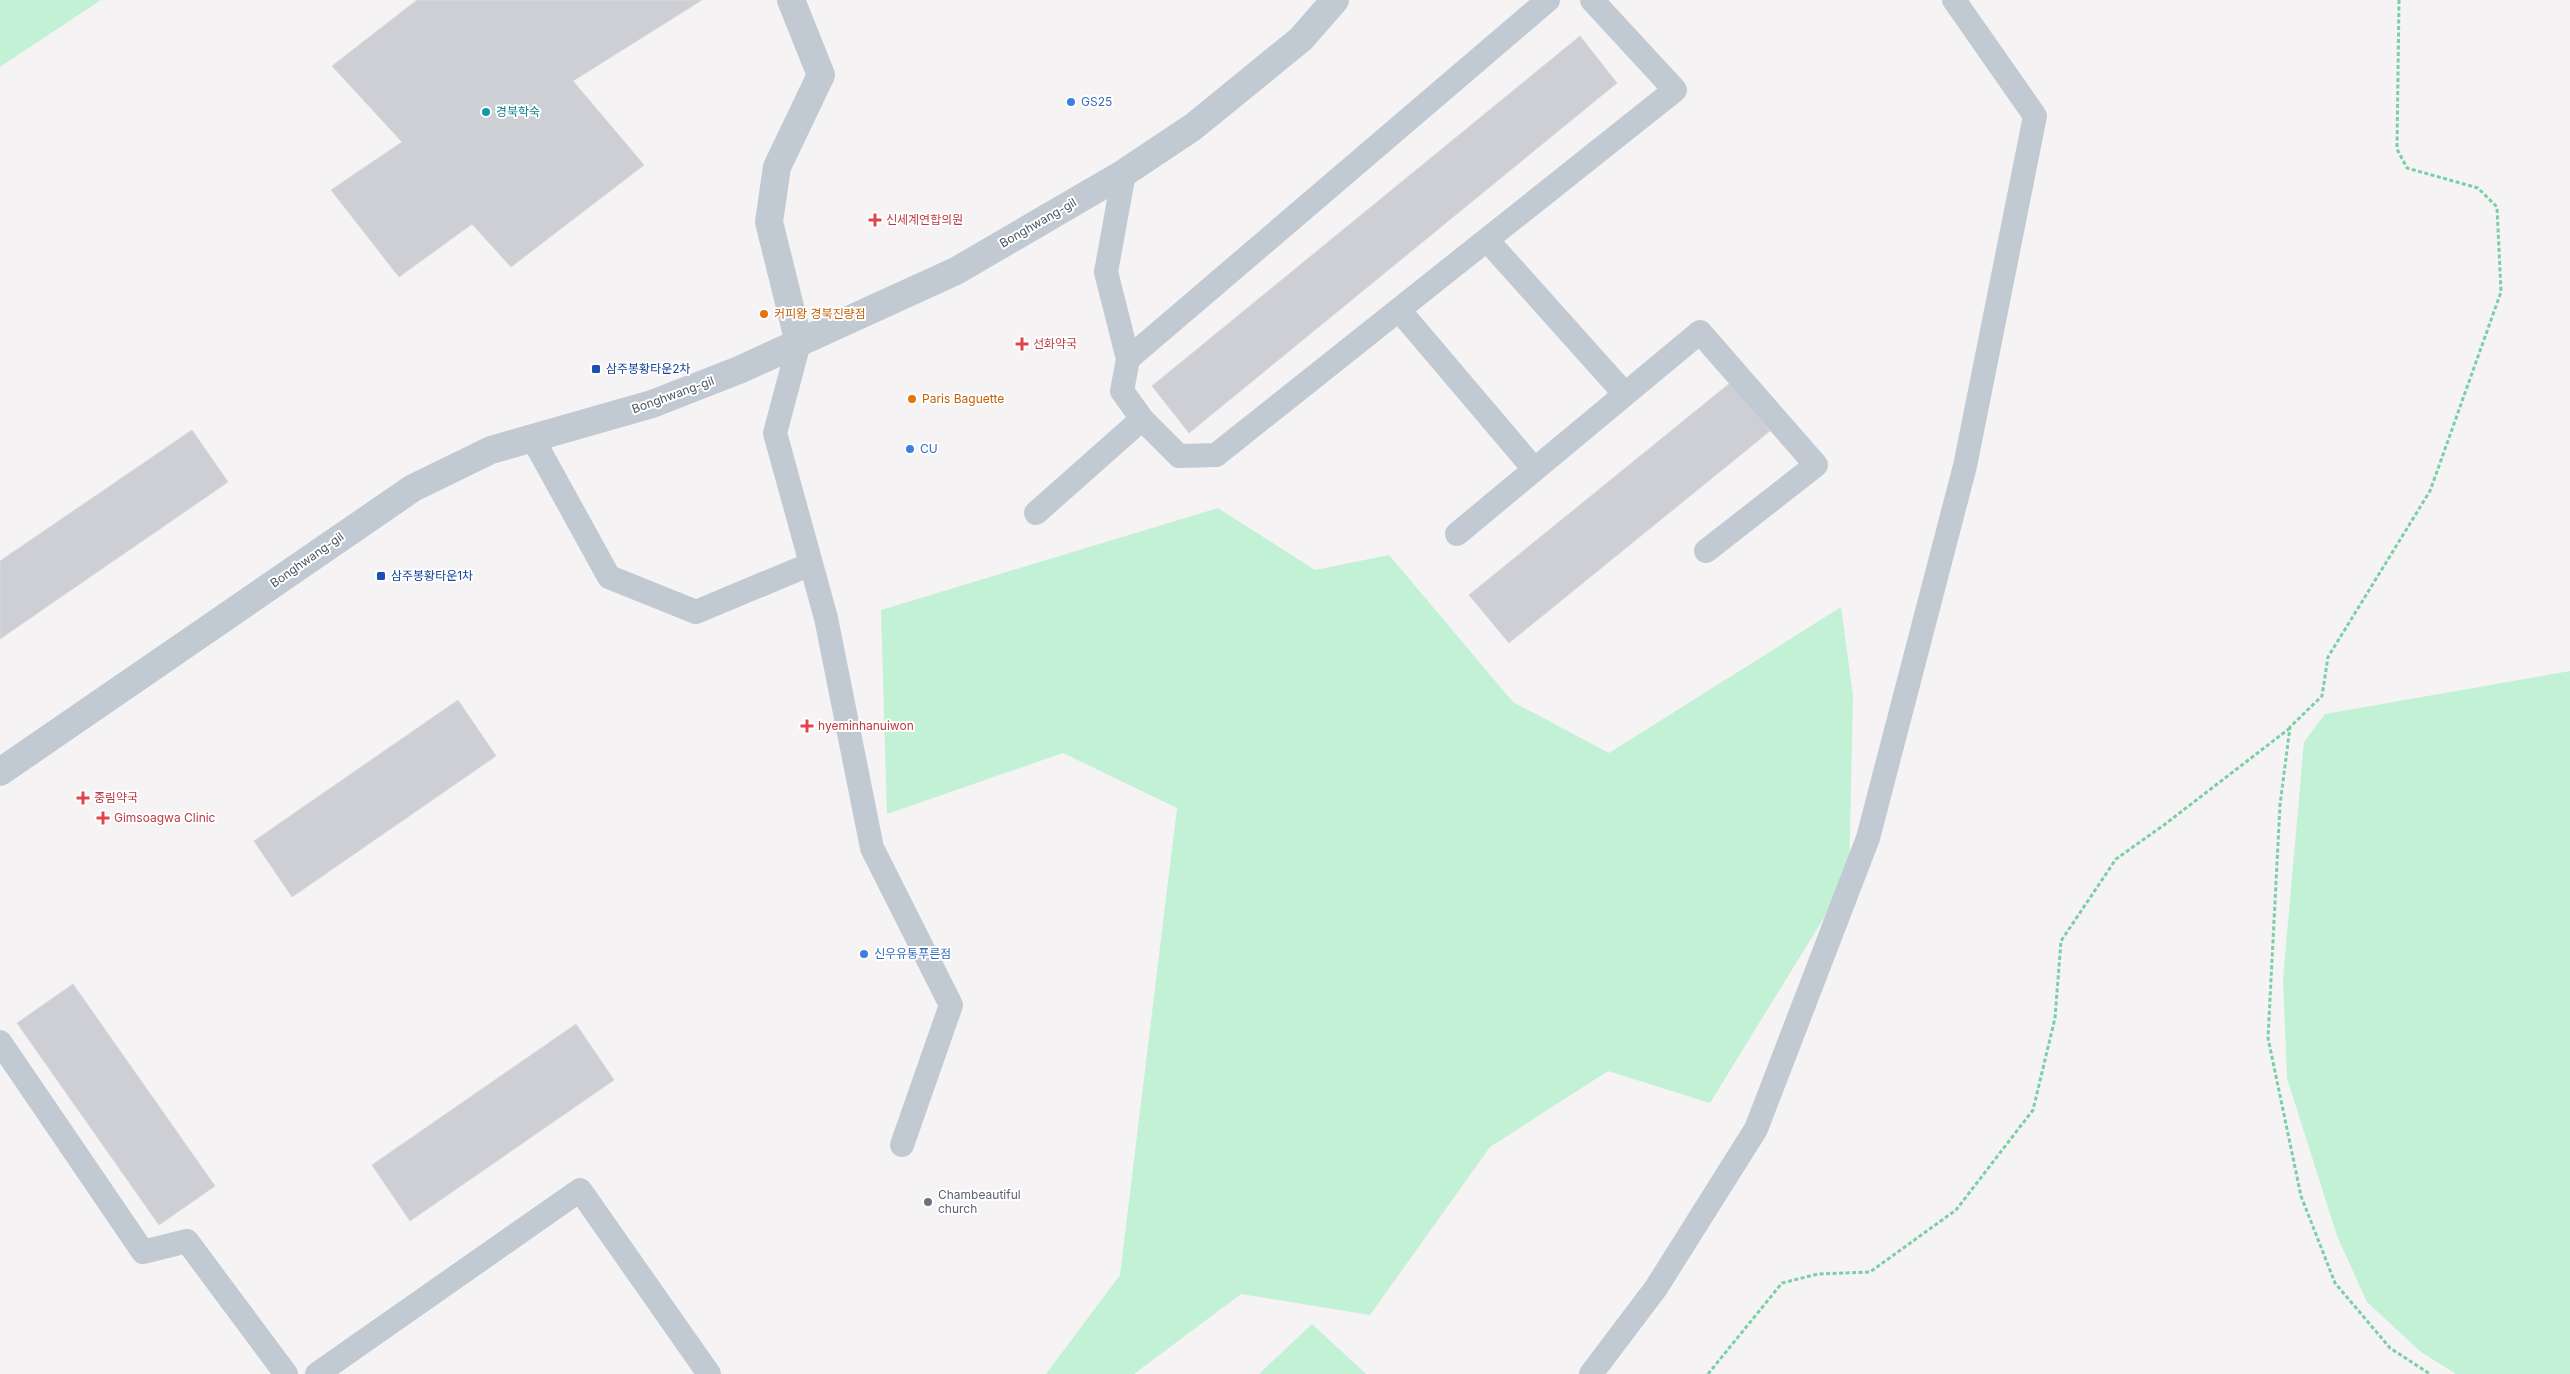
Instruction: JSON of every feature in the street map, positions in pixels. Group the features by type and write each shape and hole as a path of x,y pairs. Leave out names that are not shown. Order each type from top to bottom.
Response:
{"street":[{"path":"791,0 821,75 777,167 769,222 799,342"},
{"name":"Bonghwang-gil","path":"0,772 413,488 491,450 652,404 739,370 956,271 1124,173 1194,126 1301,39 1335,0"}],"lane":[{"path":"1128,359 1548,0"},
{"path":"1124,173 1106,272 1128,359 1122,391 1142,419 1179,456 1216,455 1675,90 1592,0"},
{"path":"1591,1374 1656,1288 1756,1129 1868,838 1965,466 2035,116 1954,0"},
{"path":"1487,240 1624,393"},
{"path":"1399,310 1534,469"},
{"path":"1457,534 1624,393 1700,332 1816,465 1706,551"},
{"path":"799,342 775,433 826,618 872,848 951,1005 902,1146"},
{"path":"1036,513 1142,419"},
{"path":"534,439 609,577 696,612 811,564"},
{"path":"0,1042 143,1252 187,1241 286,1374"},
{"path":"317,1374 580,1190 709,1374"}],"path":[{"path":"1708,1374 1782,1283 1818,1274 1870,1272 1956,1210 2033,1110 2055,1018 2061,941 2116,859 2164,825 2290,727 2322,696 2328,657 2430,491 2500,292 2497,207 2478,188 2407,168 2398,149 2399,0"},
{"path":"2290,727 2280,805 2268,1038 2301,1196 2335,1283 2390,1348 2430,1374"}],"green space":[{"path":"0,0 101,0 0,67"},
{"path":"1218,508 1315,570 1389,555 1513,702 1609,753 1841,607 1853,696 1849,877 1710,1103 1608,1071 1490,1147 1370,1315 1241,1294 1134,1374 1046,1374 1120,1275 1177,808 1063,753 887,814 881,610"},
{"path":"2570,671 2570,1374 2456,1374 2421,1352 2367,1302 2337,1236 2287,1078 2283,979 2304,742 2325,714"},
{"path":"1312,1324 1366,1374 1259,1374"}],"building":[{"name":"경북학숙","path":"417,0 702,0 573,81 644,165 511,267 472,224 399,277 331,190 402,142 332,66"},
{"path":"1580,36 1617,83 1189,433 1152,386"},
{"path":"1730,383 1770,431 1509,643 1469,595"},
{"path":"192,430 228,482 0,639 0,561"},
{"path":"458,700 496,756 292,897 254,841"},
{"path":"73,984 215,1186 159,1225 17,1023"},
{"path":"576,1024 614,1080 410,1221 372,1165"}],"place":[{"name":"GS25","path":"1071,102"},
{"name":"경북학숙","path":"486,112"},
{"name":"신세계연합의원","path":"875,220"},
{"name":"커피왕 경북진량점","path":"764,314"},
{"name":"선화약국","path":"1022,344"},
{"name":"삼주봉황타운2차","path":"596,369"},
{"name":"Paris Baguette","path":"912,399"},
{"name":"CU","path":"910,449"},
{"name":"삼주봉황타운1차","path":"381,576"},
{"name":"hyeminhanuiwon","path":"807,726"},
{"name":"중림약국","path":"83,798"},
{"name":"Gimsoagwa Clinic","path":"103,818"},
{"name":"신우유통푸른점","path":"864,954"},
{"name":"Chambeautiful church","path":"928,1202"}]}
